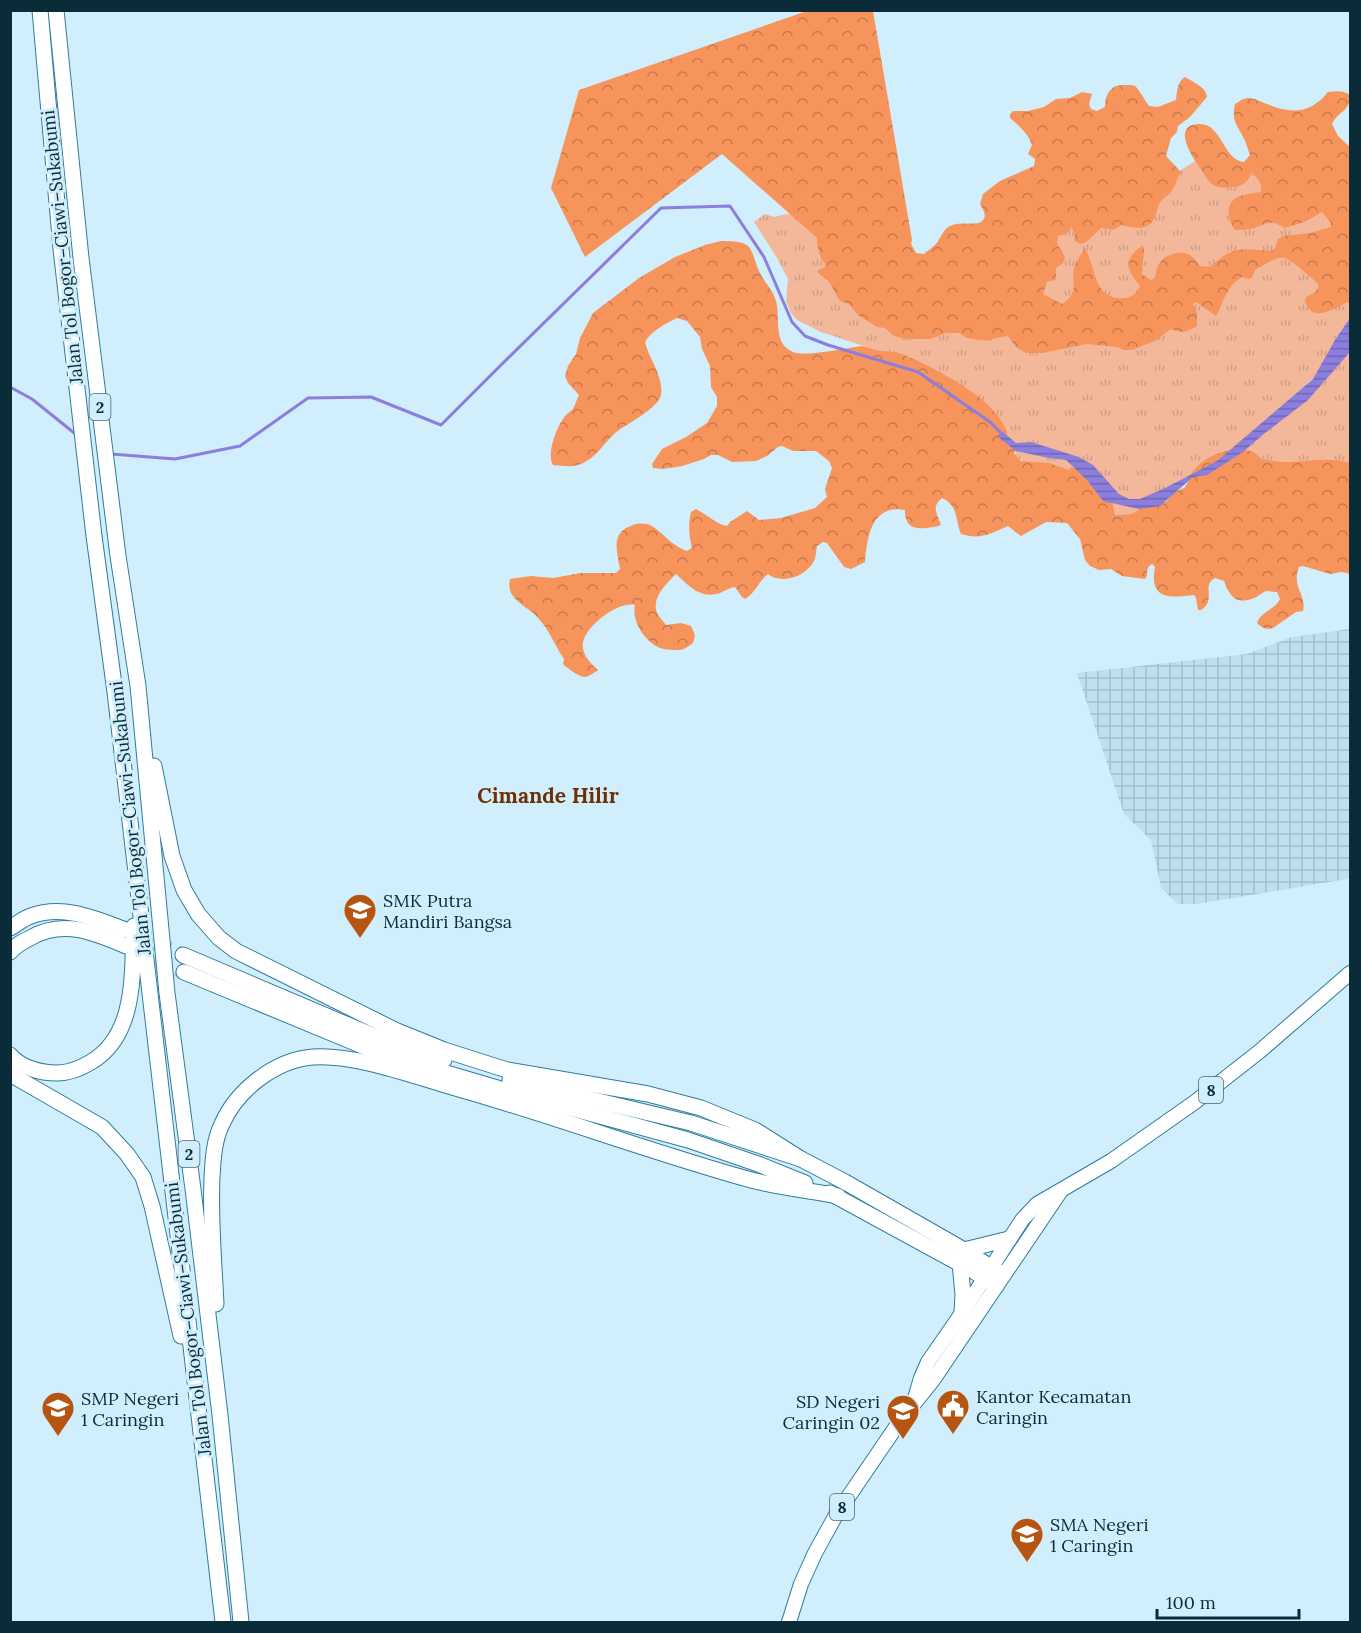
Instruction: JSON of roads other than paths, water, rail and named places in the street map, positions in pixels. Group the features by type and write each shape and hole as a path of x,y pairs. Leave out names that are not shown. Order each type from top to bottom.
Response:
{"highway":[{"name":"Jalan Tol Bogor–Ciawi–Sukabumi","path":"40,10 61,249 223,1623"},
{"name":"Jalan Tol Bogor–Ciawi–Sukabumi","path":"56,10 81,258 118,556 138,686 167,993 195,1201 241,1623"},
{"path":"138,686 177,872 198,914 219,938 236,951 397,1030 444,1050 507,1070 648,1094 701,1108 755,1130 801,1159 845,1182 994,1277"},
{"path":"10,1055 14,1060 36,1071 58,1073 79,1069 101,1056 119,1032 128,1006 132,979 135,869"},
{"path":"10,928 29,916 54,910 82,914 126,930"},
{"path":"10,952 41,932 62,928 88,931 126,946"},
{"path":"183,955 388,1042 502,1078 691,1123 801,1159"},
{"path":"184,972 382,1054 687,1140 758,1164 837,1196 962,1257 1009,1239"},
{"name":"8","path":"789,1623 801,1584 821,1540 914,1402 933,1380 994,1277 1009,1239 1022,1220 1037,1204 1128,1150 1218,1085 1350,973"},
{"path":"220,1415 211,1203 213,1159 217,1138 221,1124 246,1089 272,1071 290,1063 313,1057 367,1063 494,1099 746,1179 837,1196"},
{"path":"10,1074 102,1127 127,1154 142,1177 164,1252 201,1430"},
{"name":"8","path":"914,1402 928,1362 962,1313 994,1277 1061,1191"},
{"path":"962,1257 962,1313"}],"waterway":[{"path":"111,454 175,459 240,446 308,398 371,397 441,425 661,208 730,206 764,257 792,322 805,336 918,372 990,422 1004,436"},
{"path":"10,387 32,399 78,436"}],"tunnel":[{"path":"135,934 183,955"},
{"path":"135,950 184,972"}],"place":[{"name":"SMK Putra Mandiri Bangsa","path":"360,939"},
{"name":"Kantor Kecamatan Caringin","path":"953,1435"},
{"name":"SMP Negeri 1 Caringin","path":"58,1437"},
{"name":"SD Negeri Caringin 02","path":"903,1440"},
{"name":"SMA Negeri 1 Caringin","path":"1027,1563"}],"district":[{"name":"Cimande Hilir","path":"548,795"}]}
